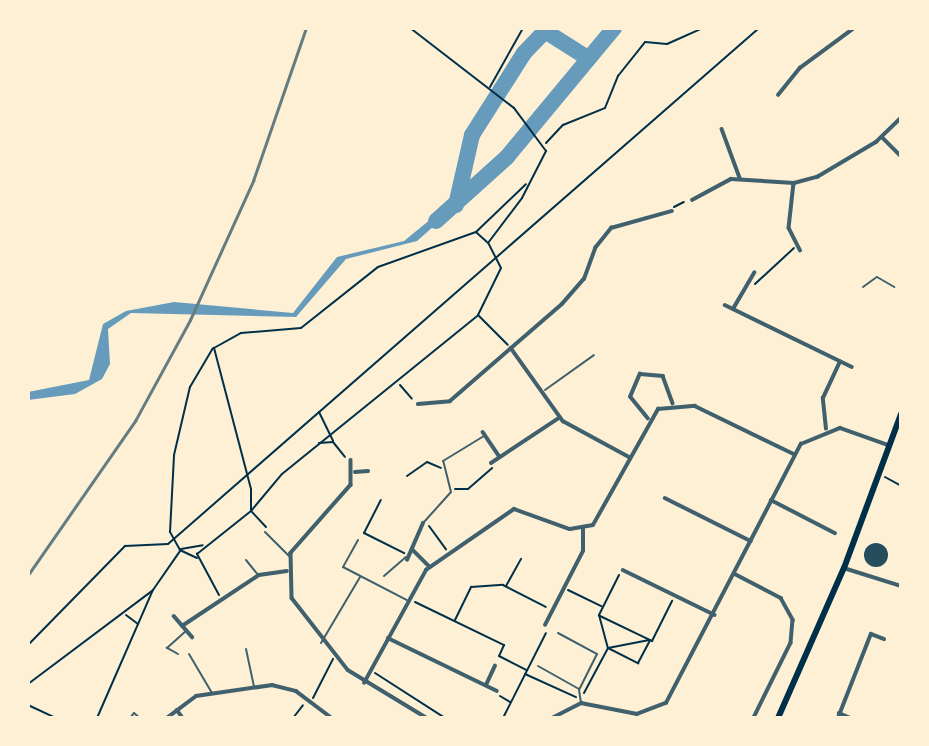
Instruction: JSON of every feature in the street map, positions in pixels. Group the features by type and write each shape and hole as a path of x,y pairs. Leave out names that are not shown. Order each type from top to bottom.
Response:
{"main road":[{"path":"778,718 844,568 901,414"}],"street":[{"path":"778,95 800,68 854,28"},
{"path":"692,200 740,178 794,183 829,171 882,137 901,118"},
{"path":"722,129 740,178"},
{"path":"882,137 901,156"},
{"path":"794,183 789,228 800,250"},
{"path":"418,404 450,401 511,348 576,289 611,229 672,211"},
{"path":"733,309 754,273"},
{"path":"725,305 852,368"},
{"path":"511,348 545,390 559,418 629,457"},
{"path":"826,429 823,398 840,362"},
{"path":"648,419 630,397 640,374 663,376 673,403"},
{"path":"583,530 601,515 648,419 673,403 695,406 794,454"},
{"path":"491,463 559,418"},
{"path":"552,718 581,703 630,714 659,707 678,689 794,454 826,429 850,429 888,446"},
{"path":"484,434 500,457"},
{"path":"351,460 355,471"},
{"path":"355,471 368,471"},
{"path":"355,471 290,556 288,571 292,598 321,643 334,657 364,683 417,716 427,718"},
{"path":"665,498 751,541"},
{"path":"771,500 835,533"},
{"path":"364,683 408,599 430,567 449,553 514,509 583,530"},
{"path":"408,558 424,523"},
{"path":"545,625 583,551 583,530"},
{"path":"412,549 430,567"},
{"path":"844,568 901,586"},
{"path":"623,570 715,615"},
{"path":"183,626 258,575 288,571"},
{"path":"734,574 781,598 793,620 791,643 754,718"},
{"path":"174,616 192,637"},
{"path":"851,718 839,716 871,634 884,639"},
{"path":"388,638 497,691"},
{"path":"486,685 495,666"},
{"path":"167,718 177,710 212,694 281,686 309,700 332,718"},
{"path":"177,710 183,718"}],"lane":[{"path":"863,287 877,277 894,286"},
{"path":"545,390 594,355"},
{"path":"424,523 451,489 441,468 445,459 484,434"},
{"path":"265,532 290,556"},
{"path":"358,540 343,567 408,599"},
{"path":"384,576 394,561 408,558"},
{"path":"246,560 258,575"},
{"path":"321,643 361,576"},
{"path":"178,654 167,648 187,631"},
{"path":"558,633 597,654 579,690 581,703"},
{"path":"246,649 254,688"},
{"path":"189,654 212,694"},
{"path":"538,666 579,690"},
{"path":"130,718 134,713 140,718"}],"path":[{"path":"410,28 500,97 527,121 546,144"},
{"path":"490,89 523,28"},
{"path":"488,243 527,183 546,144 563,125 604,108 618,76 645,42 667,44 704,28"},
{"path":"28,645 125,546 164,546 176,538 759,28"},
{"path":"220,600 216,581 198,558 180,550 170,516 180,419 214,348 241,333 301,328 378,267 477,232 499,203 527,183"},
{"path":"672,211 692,200"},
{"path":"97,718 153,590 180,550 205,544 251,511 317,444 399,384 478,315 500,272 488,243 477,232"},
{"path":"743,290 776,268 796,244"},
{"path":"478,315 511,348"},
{"path":"214,348 247,477 251,511 270,530"},
{"path":"399,384 418,404"},
{"path":"319,412 333,442 351,460"},
{"path":"317,444 333,442"},
{"path":"407,476 427,462 441,468"},
{"path":"451,489 467,489 493,472 491,463"},
{"path":"878,472 900,487"},
{"path":"358,540 381,500"},
{"path":"424,523 449,553"},
{"path":"363,533 397,550"},
{"path":"198,558 205,544"},
{"path":"506,587 521,559"},
{"path":"525,674 580,696 608,648 599,615 623,570"},
{"path":"455,621 471,587 506,587 552,610"},
{"path":"564,588 603,607"},
{"path":"28,684 125,614 153,590"},
{"path":"608,648 638,663 675,595"},
{"path":"408,599 504,645 499,656 527,670"},
{"path":"125,614 138,624"},
{"path":"599,615 650,640"},
{"path":"503,718 527,670 545,625"},
{"path":"608,648 650,640"},
{"path":"293,718 309,700 334,657"},
{"path":"371,671 445,718"},
{"path":"497,691 511,703"},
{"path":"28,705 56,718"}],"water":[{"path":"453,201 451,211 417,241 346,259 296,317 131,313 108,329 110,364 102,379 75,394 28,400 28,392 89,380 103,324 126,311 174,302 293,313 337,257 404,241"}],"building":[{"path":"876,543 885,546 888,555 885,564 876,567 867,564 864,555 867,546"}],"waterway":[{"path":"436,221 507,157 614,28"},
{"path":"456,205 472,135 524,53 545,31 586,57"}],"railway":[{"path":"28,575 135,421 190,320 253,181 306,28"}]}
